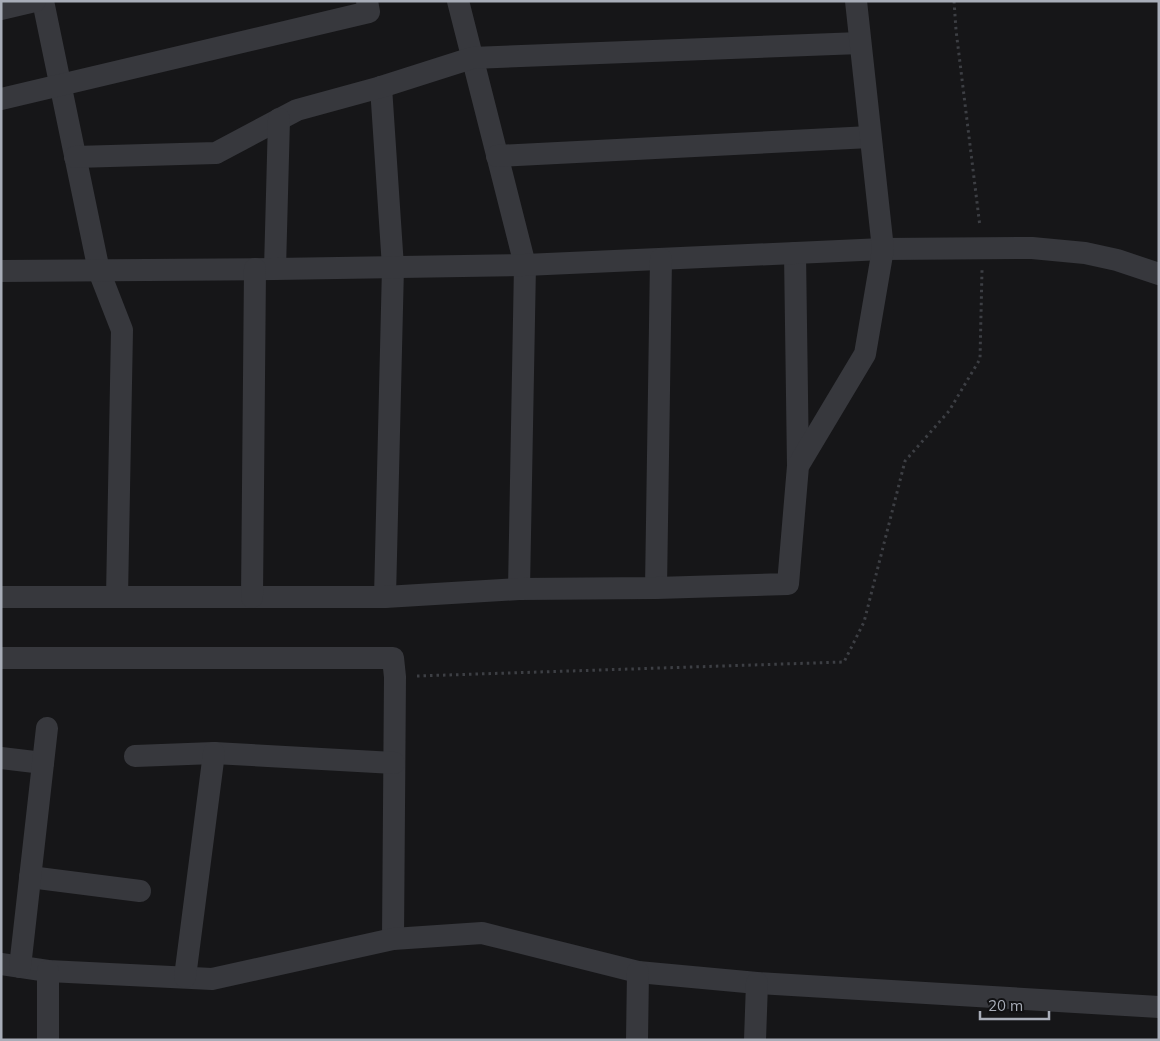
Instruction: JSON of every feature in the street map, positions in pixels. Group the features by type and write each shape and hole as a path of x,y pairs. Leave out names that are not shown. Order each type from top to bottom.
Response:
{"street":[{"path":"1,9 34,1"},
{"path":"44,1 99,271 122,330 117,597"},
{"path":"1,99 369,12 367,1"},
{"path":"458,1 525,265 519,589"},
{"path":"798,466 865,354 883,249 856,1"},
{"path":"75,157 216,153 297,110 381,87 472,58 860,43"},
{"path":"381,87 394,267 385,597"},
{"path":"252,597 265,269 279,119"},
{"path":"497,156 870,136"},
{"path":"1,271 525,265 883,249 1003,248 1053,249 1085,253 1117,260 1159,274"},
{"path":"1,597 385,597 519,589 656,588 788,584 798,466 795,253"},
{"path":"656,588 661,259"},
{"path":"1,658 392,658 395,677 392,939"},
{"path":"47,728 30,877 11,966 48,971 212,978 392,939 482,933 638,972 757,983 1159,1006"},
{"path":"135,756 214,752 394,763"},
{"path":"185,977 214,752"},
{"path":"1,758 43,763"},
{"path":"30,877 140,891"},
{"path":"48,971 48,1040"},
{"path":"637,1040 638,972"},
{"path":"755,1040 757,983"}]}
